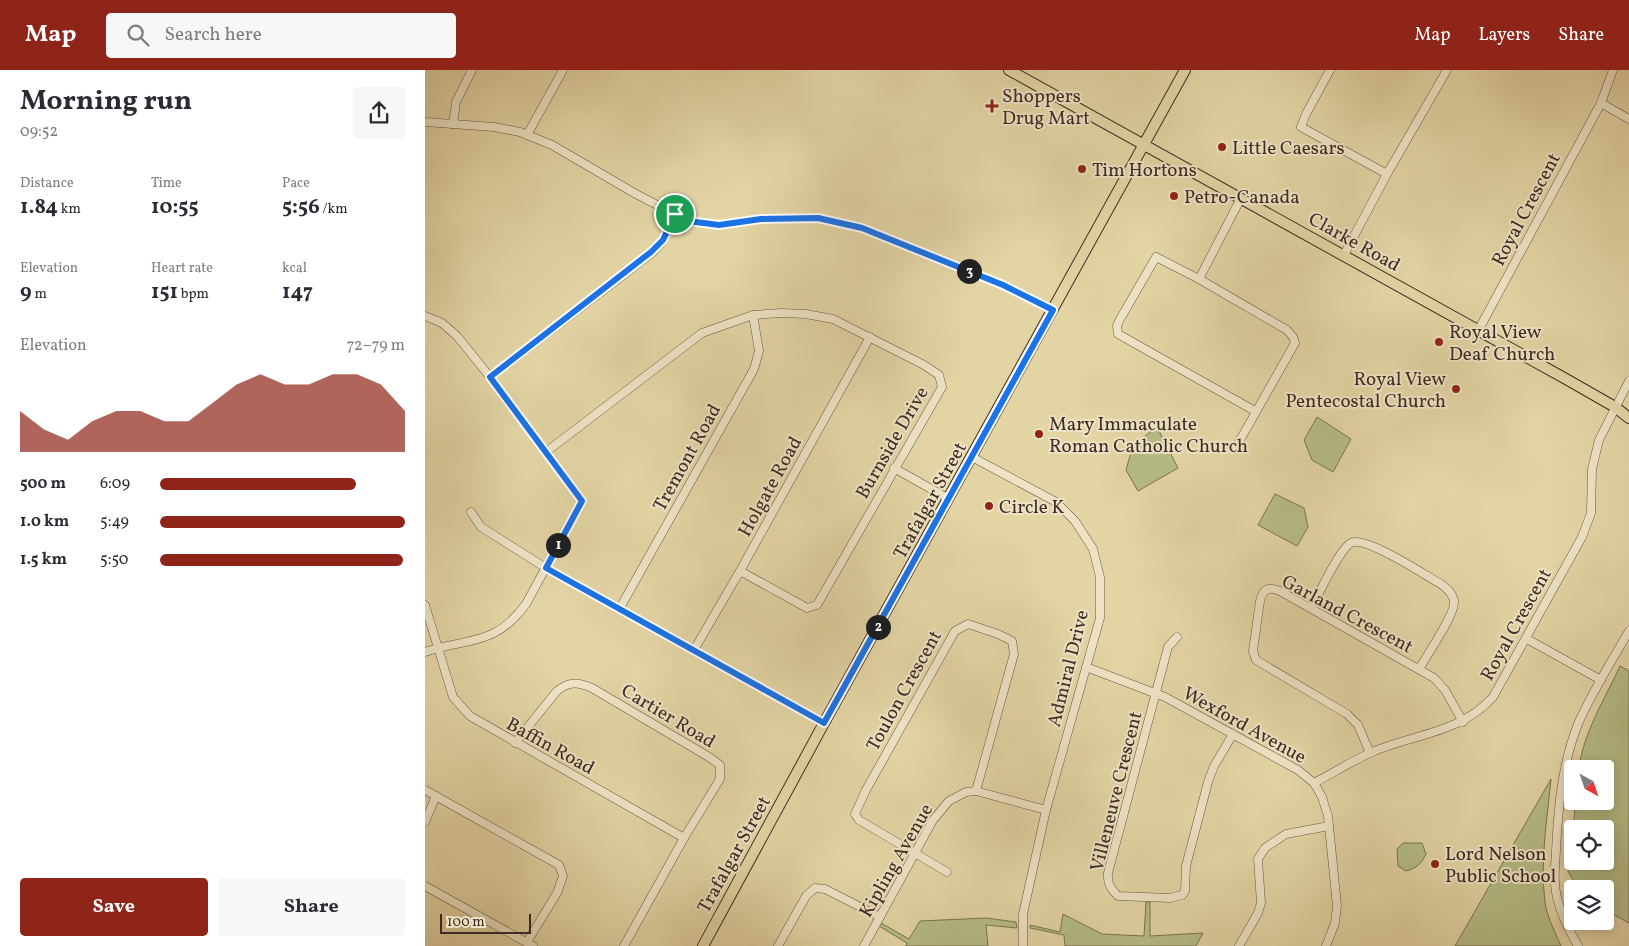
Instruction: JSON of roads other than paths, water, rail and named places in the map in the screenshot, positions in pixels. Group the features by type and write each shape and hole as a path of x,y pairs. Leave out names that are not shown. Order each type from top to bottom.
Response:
{"main road":[{"name":"Clarke Road","path":"1009,70 1615,406 1629,418"},
{"name":"Trafalgar Street","path":"703,946 1185,70"}],"street":[{"path":"453,124 456,102 473,70"},
{"path":"527,135 563,70"},
{"path":"1330,70 1301,127 1387,174"},
{"path":"1344,255 1387,174 1447,70"},
{"name":"Royal Crescent","path":"1478,331 1601,103 1613,70"},
{"path":"1601,103 1629,119"},
{"path":"425,122 494,127 527,135 552,145 688,221 719,225 761,219 818,218 862,228 1003,285 1053,310"},
{"path":"1199,278 1241,198"},
{"path":"490,377 651,252 663,240 675,214"},
{"path":"1235,449 1295,343 1293,337 1287,330 1199,278 1156,257 1119,321 1117,326 1118,334 1255,411"},
{"name":"Burnside Drive","path":"547,452 702,333 753,315 806,314 833,320 925,365 939,374 942,387 817,605 807,608 740,571"},
{"name":"Tremont Road","path":"620,608 755,369 759,351 753,315"},
{"path":"425,316 442,323 457,336 547,452 582,501 526,604 515,618 504,628 488,637 425,652"},
{"name":"Holgate Road","path":"695,650 870,337"},
{"name":"Royal Crescent","path":"1314,783 1370,753 1463,722 1483,708 1493,697 1527,639 1582,537 1591,513 1592,469 1599,440 1629,381"},
{"name":"Admiral Drive","path":"973,457 1057,502 1075,521 1093,550 1101,577 1100,618 1046,810 1023,914 1023,946"},
{"path":"894,468 949,499"},
{"path":"471,512 481,527 546,568 824,723"},
{"path":"1311,608 1342,551 1352,542 1372,545 1441,584 1450,591 1453,598 1452,611 1419,669"},
{"name":"Garland Crescent","path":"1370,753 1358,725 1347,714 1256,660 1253,650 1260,601 1262,594 1267,589 1272,588 1311,608 1434,678 1445,690 1463,722"},
{"name":"Baffin Road","path":"425,605 453,697 469,716 684,838"},
{"name":"Toulon Crescent","path":"916,852 859,820 855,814 866,790 955,631 968,624 1012,641 1014,654 976,791"},
{"path":"1578,946 1568,929 1557,899 1555,872 1567,756 1578,725 1629,631"},
{"path":"1155,694 1168,647 1177,637"},
{"path":"1527,639 1601,680"},
{"name":"Wexford Avenue","path":"1086,666 1165,697 1298,770 1314,783 1322,797 1329,826 1337,906 1335,923 1327,946"},
{"name":"Cartier Road","path":"515,743 563,685 571,683 582,684 592,688 709,757 720,766 720,778 624,946"},
{"name":"Villeneuve Crescent","path":"1155,694 1108,873 1109,887 1118,896 1170,898 1182,895 1185,891 1185,866 1208,782 1214,766 1233,734"},
{"path":"425,790 559,865 563,876 557,893 530,944 425,886"},
{"path":"976,791 1046,810"},
{"name":"Kipling Avenue","path":"864,946 933,820 949,801 966,792 976,791"},
{"path":"425,822 435,796"},
{"path":"1239,946 1258,913 1261,903 1258,859 1265,848 1285,834 1329,826"},
{"path":"916,852 947,872"},
{"path":"778,946 806,896 815,888 825,889 880,918"}],"place":[{"name":"Shoppers Drug Mart","path":"992,106"},
{"name":"Little Caesars","path":"1222,147"},
{"name":"Tim Hortons","path":"1082,169"},
{"name":"Petro-Canada","path":"1174,196"},
{"name":"Royal View Deaf Church","path":"1439,342"},
{"name":"Royal View Pentecostal Church","path":"1456,389"},
{"name":"Mary Immaculate Roman Catholic Church","path":"1039,434"},
{"name":"Circle K","path":"989,506"},
{"name":"Lord Nelson Public School","path":"1435,864"}]}
